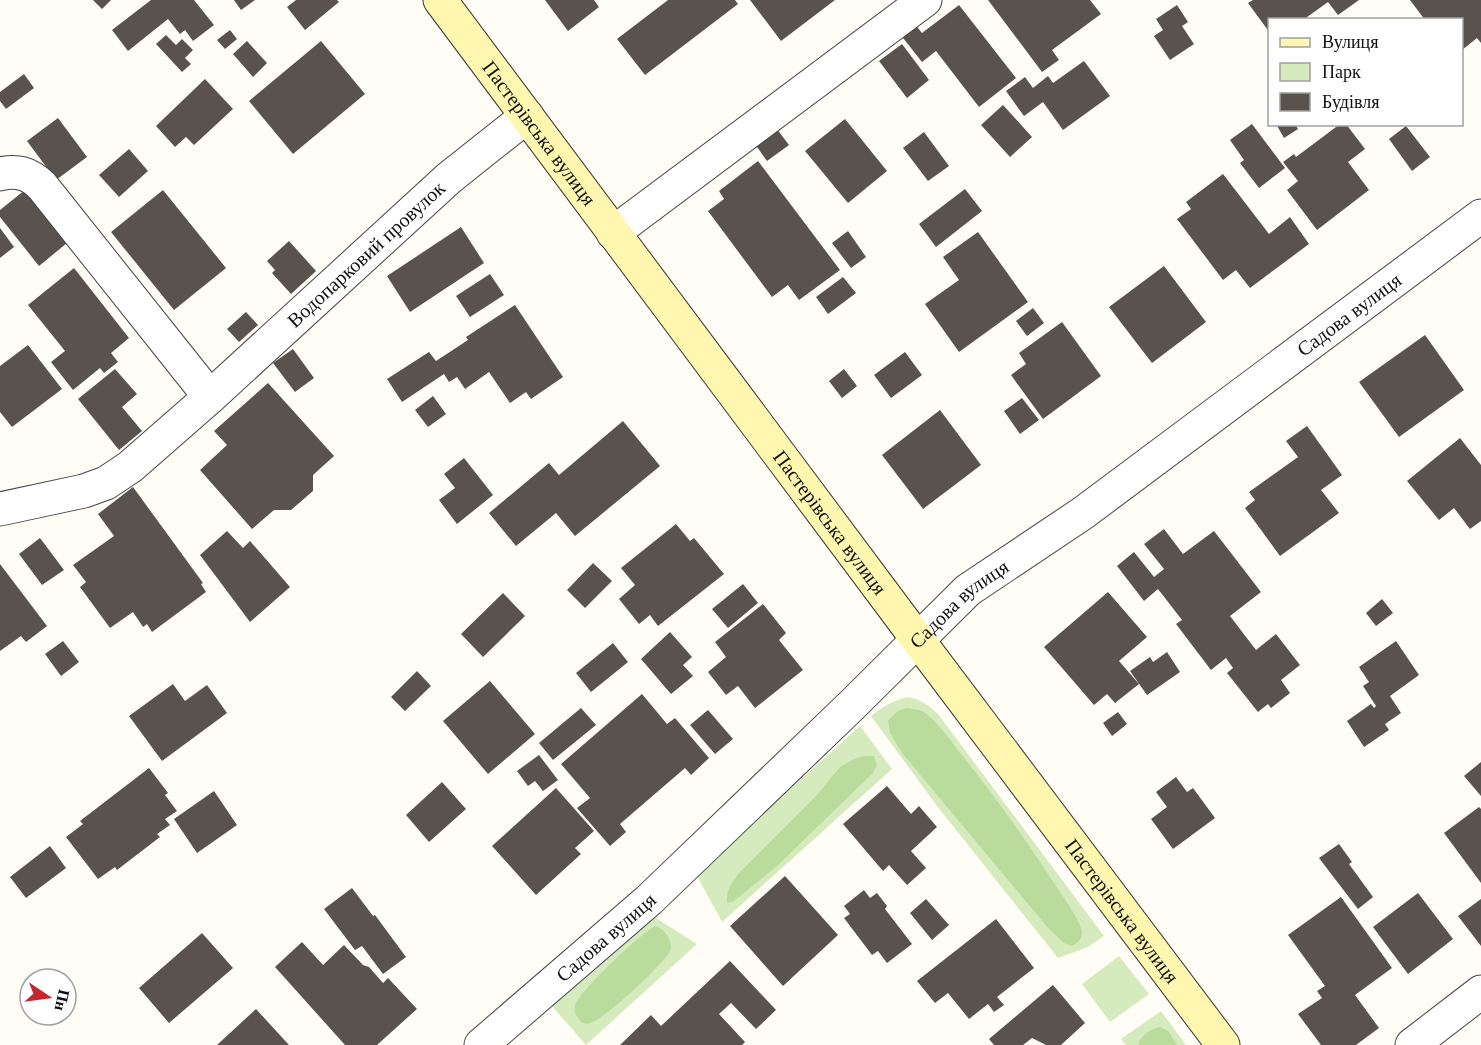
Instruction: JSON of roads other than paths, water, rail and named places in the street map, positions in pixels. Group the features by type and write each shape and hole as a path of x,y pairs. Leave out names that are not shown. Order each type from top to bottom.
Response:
{"main road":[{"name":"Пастерівська вулиця","path":"440,0 1223,1045"}],"street":[{"path":"613,233 925,0"},
{"name":"Водопарковий провулок","path":"0,509 71,494 106,483 130,467 210,397 449,178 527,116"},
{"path":"0,174 11,171 23,173 34,178 42,186 210,397"},
{"name":"Садова вулиця","path":"481,1045 649,900 968,590 1083,513 1481,216"},
{"path":"1412,1045 1481,992"}]}
